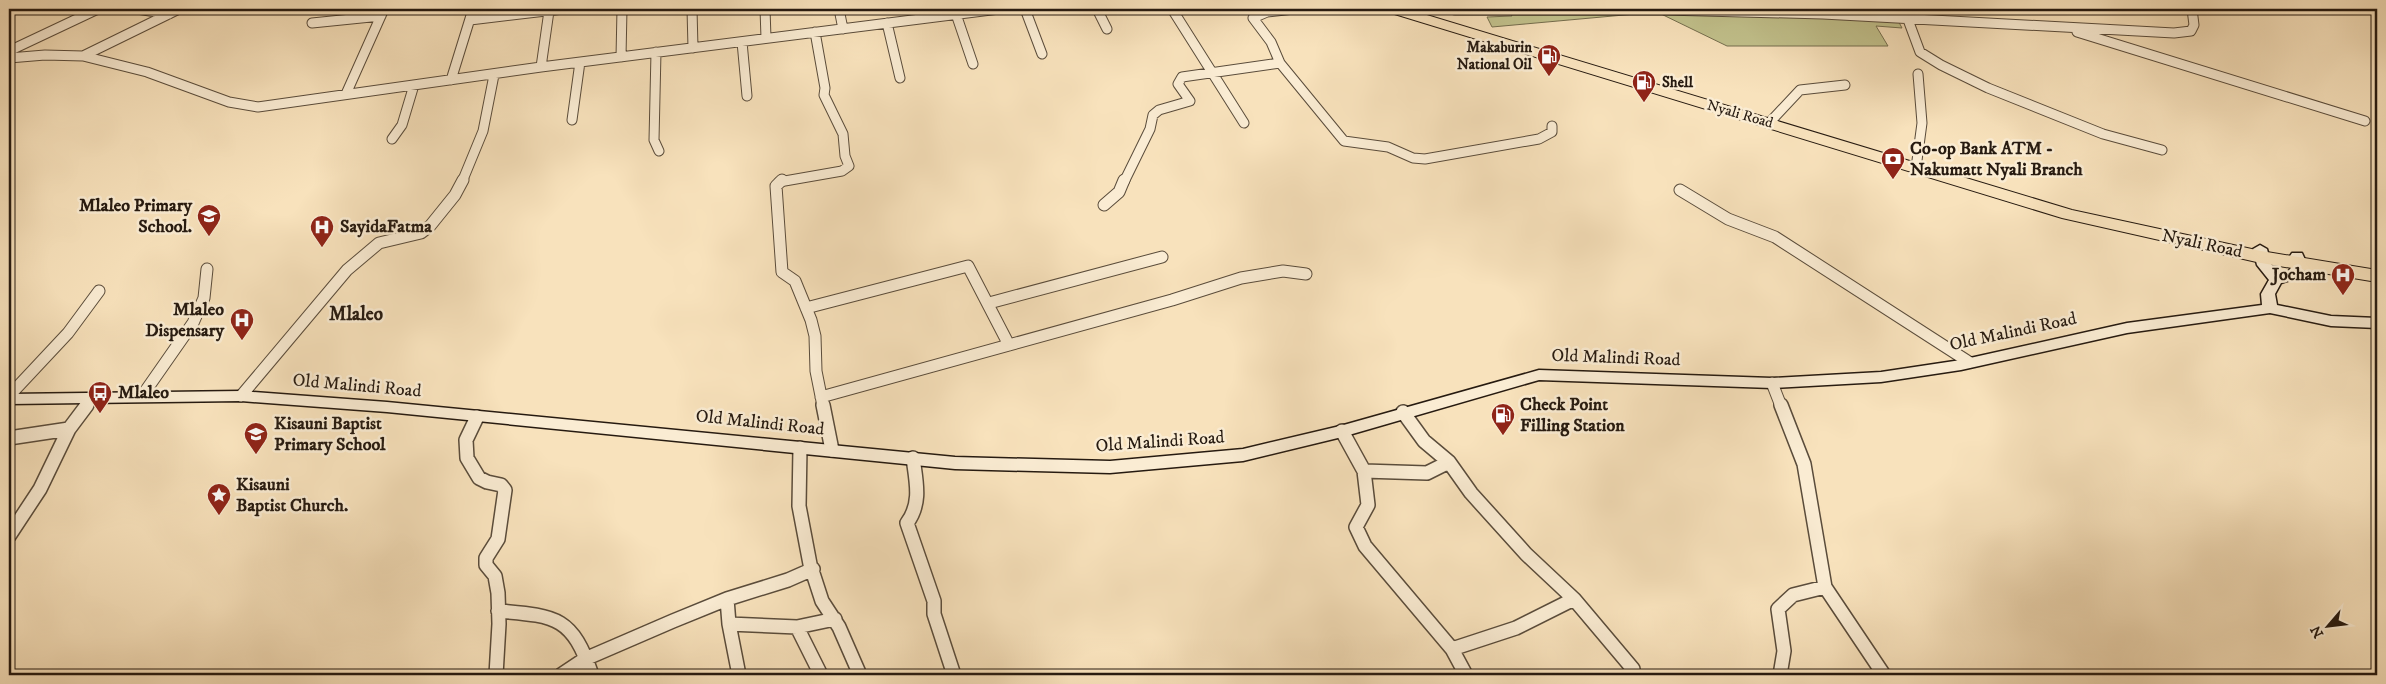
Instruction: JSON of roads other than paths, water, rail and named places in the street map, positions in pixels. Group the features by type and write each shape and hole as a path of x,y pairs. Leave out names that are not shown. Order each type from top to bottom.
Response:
{"highway":[{"name":"Nyali Road","path":"1393,9 2078,216 2377,276"},
{"name":"Nyali Road","path":"2298,260 2377,269"}],"main road":[{"path":"2260,253 2269,273 2276,280"},
{"path":"2270,308 2268,294 2276,280 2292,276 2298,260"},
{"name":"Old Malindi Road","path":"9,398 241,396 387,407 477,418 990,465 1149,465 1243,455 1342,432 1402,412 1539,375 1772,383 1881,377 1926,371 2127,328 2270,308 2331,321 2377,324"}],"street":[{"path":"9,50 98,9"},
{"path":"138,9 169,14"},
{"path":"83,56 179,9"},
{"path":"451,80 472,9"},
{"path":"470,20 563,9"},
{"path":"621,57 622,9"},
{"path":"692,9 693,48"},
{"path":"765,9 766,38"},
{"path":"839,9 843,28"},
{"path":"909,9 912,20"},
{"path":"9,58 83,56 117,62 241,106 258,107 541,67 999,9"},
{"path":"1025,9 1042,54"},
{"path":"1097,9 1107,29"},
{"path":"1172,9 1244,123"},
{"path":"1294,9 1267,12 1253,18 1271,42 1280,63 1344,141 1360,146 1387,147 1413,159 1425,159 1532,141 1548,136 1552,132 1552,126"},
{"path":"1446,24 1455,10 1680,9 1907,17 2066,28 2183,32 2191,31 2194,25 2192,9"},
{"path":"541,67 549,11"},
{"path":"312,23 383,12"},
{"path":"346,94 383,12"},
{"path":"956,14 973,64"},
{"path":"1907,17 1920,52 1941,65 1988,88 2103,134 2162,150"},
{"path":"887,23 900,78"},
{"path":"2066,28 2094,39 2365,120"},
{"path":"815,32 825,88 824,95 843,134 845,156 849,166 842,171 779,181 776,186 782,272 795,281 806,308 814,336 816,371 832,450"},
{"path":"742,42 746,96"},
{"path":"656,52 654,140 659,151"},
{"path":"572,120 580,62"},
{"path":"1104,205 1119,192 1137,152 1150,129 1153,115 1159,110 1190,101 1178,84 1182,77 1280,63"},
{"path":"1916,168 1920,155 1919,138 1922,122 1922,107 1917,91 1918,74"},
{"path":"241,396 347,270 379,243 421,233 430,226 455,195 467,172 483,130 494,75"},
{"path":"392,139 402,124 414,85"},
{"path":"1770,122 1794,94 1800,90 1845,85"},
{"path":"1680,190 1728,219 1776,237 1969,362"},
{"path":"989,303 1162,257"},
{"path":"806,308 968,266 989,303 1009,345"},
{"path":"142,396 193,323 204,298 207,269"},
{"path":"821,397 1241,278 1283,271 1306,274"},
{"path":"9,398 57,348 83,316 99,292"},
{"path":"1772,383 1804,464 1816,525 1825,587 1884,675"},
{"path":"9,536 40,489 68,429 92,398"},
{"path":"1402,412 1424,441 1449,462 1472,492 1526,554 1574,599 1633,669"},
{"path":"477,418 467,434 463,446 466,457 476,475 483,482 500,484 504,486 505,490 498,539 486,558 486,565 496,581 498,611 496,675"},
{"path":"9,438 68,429"},
{"path":"1342,432 1364,471 1368,505 1356,527 1365,546 1452,649 1466,675"},
{"path":"800,448 796,474 797,499 813,569 823,603 835,618 860,675"},
{"path":"913,458 918,501 914,515 907,522 934,601 934,614 954,675"},
{"path":"1364,471 1427,473 1449,462"},
{"path":"561,675 585,659 726,599 788,580 813,569"},
{"path":"1780,675 1784,651 1778,609 1785,598 1800,592 1825,587"},
{"path":"726,599 738,675"},
{"path":"1452,649 1516,628 1574,599"},
{"path":"498,611 548,615 568,625 578,639 592,675"},
{"path":"729,624 797,627 835,618"},
{"path":"797,627 821,675"}],"place":[{"name":"Makaburin National Oil","path":"1549,77"},
{"name":"Shell","path":"1644,103"},
{"name":"Co-op Bank ATM - Nakumatt Nyali Branch","path":"1893,180"},
{"name":"Mlaleo Primary School.","path":"209,237"},
{"name":"SayidaFatma","path":"322,248"},
{"name":"Jocham","path":"2343,296"},
{"name":"Mlaleo Dispensary","path":"242,341"},
{"name":"Mlaleo","path":"100,414"},
{"name":"Check Point Filling Station","path":"1503,436"},
{"name":"Kisauni Baptist Primary School","path":"256,455"},
{"name":"Kisauni Baptist Church.","path":"219,516"}],"district":[{"name":"Mlaleo","path":"356,314"}]}
